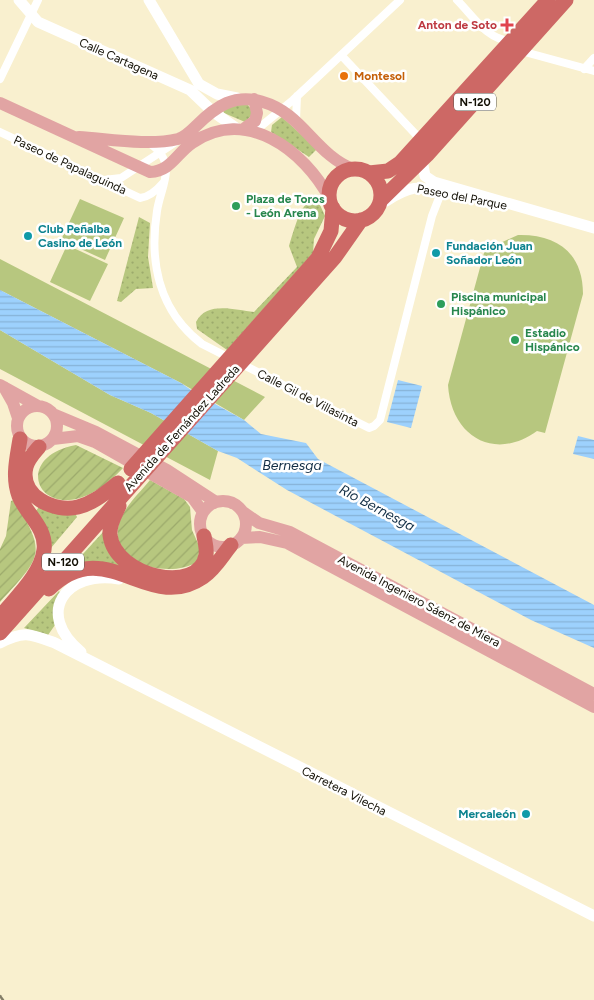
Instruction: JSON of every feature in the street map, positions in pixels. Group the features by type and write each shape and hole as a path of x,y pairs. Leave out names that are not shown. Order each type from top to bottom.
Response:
{"highway":[{"name":"N-120","path":"361,220 368,217 422,160 516,46 548,0"},
{"name":"N-120","path":"331,204 330,186 344,171 353,169 369,172 388,171 394,168 516,46 566,0"},
{"path":"369,172 379,185 380,203"},
{"path":"331,204 346,218 361,220"},
{"name":"Avenida de Fernández Ladreda","path":"0,618 134,474 255,337 318,258 330,231 331,204"},
{"name":"Avenida de Fernández Ladreda","path":"255,337 335,257 361,220"},
{"path":"0,618 36,570 44,550 40,531 20,498 16,487 15,476 20,439"},
{"path":"39,447 30,458 25,477 32,492 50,505 66,508 82,505 122,487"},
{"path":"122,487 111,523 110,534 118,555 131,566 162,577 188,575 200,568 206,557 204,536"},
{"name":"Avenida de Fernández Ladreda","path":"0,633 122,487"},
{"path":"0,642 55,583 70,573 84,568 100,568 120,573 145,584 172,588 190,584 212,570 236,542"}],"main road":[{"path":"72,137 144,141 180,139 208,108 237,98 254,99 282,109 296,120 337,162 353,169"},
{"path":"0,103 138,168 165,175 191,144 200,138 245,129 255,121 254,99"},
{"path":"245,129 284,146 307,164 331,204"},
{"path":"2,386 38,406 44,407 53,414 114,442 166,470 216,502"},
{"path":"2,386 13,403 18,418 17,429 20,439 28,444 39,447 53,439 78,436 94,442 192,497 203,512"},
{"path":"18,418 27,408 38,406"},
{"path":"53,414 57,426 53,439"},
{"path":"230,501 243,512 246,528 236,542 222,547 212,544 204,536 200,523 203,512 216,502 230,501"},
{"name":"Avenida Ingeniero Sáenz de Miera","path":"243,512 259,523 290,532 594,694"},
{"name":"Avenida Ingeniero Sáenz de Miera","path":"236,542 260,537 287,544 594,707"}],"street":[{"name":"Calle Cartagena","path":"19,0 38,22 180,85 200,97 208,108 245,129"},
{"path":"0,79 38,0"},
{"path":"149,0 191,74 206,89 237,98"},
{"path":"245,129 282,109 400,0"},
{"path":"458,0 492,36 500,41 594,71"},
{"path":"341,55 422,141"},
{"path":"584,69 594,58"},
{"path":"180,85 191,74"},
{"path":"295,98 296,120"},
{"name":"Paseo de Papalaguinda","path":"0,132 140,198 157,190 165,175"},
{"path":"102,180 110,181 121,178 180,139"},
{"path":"144,141 160,153 165,175"},
{"name":"Paseo del Parque","path":"422,160 425,176 429,180 521,209"},
{"name":"Calle Gil de Villasinta","path":"165,175 157,210 155,265 160,290 169,309 182,326 202,344 369,428 380,420 432,216 443,193"},
{"name":"Paseo del Parque","path":"380,203 410,187 429,188 443,193 521,209 594,228"},
{"path":"443,193 454,190 494,200"},
{"path":"96,664 69,642 59,623 57,612 59,603 67,592 84,581 104,577 145,584"},
{"path":"42,639 49,637 59,623"},
{"path":"0,642 13,636 28,633 96,664"},
{"name":"Carretera Vilecha","path":"96,664 594,916"}],"green space":[{"path":"233,105 248,105 254,113 245,122 224,113 223,110"},
{"path":"282,117 317,149 309,157 271,132 272,125"},
{"path":"316,196 325,216 314,239 313,253 227,350 197,329 196,322 207,311 222,308 254,312 297,267 289,246 302,211 310,199"},
{"path":"80,199 124,218 105,260 61,240"},
{"path":"139,217 150,223 148,257 153,288 136,289 121,302 117,301"},
{"name":"Estadio Hispánico","path":"518,235 545,238 556,242 565,249 573,257 578,267 582,280 583,294 545,433 537,431 521,440 505,444 491,444 478,439 466,430 457,418 451,403 448,385 487,242 498,244"},
{"path":"67,245 108,264 90,301 50,282"},
{"path":"0,259 265,397 244,420 181,383 0,290"},
{"path":"0,330 110,395 151,413 218,451 210,480 0,369"},
{"path":"76,445 123,468 97,490 74,499 56,499 44,491 38,479 41,465 53,453"},
{"path":"150,480 184,499 190,507 192,530 200,548 197,562 186,567 159,569 146,566 124,552 119,541 118,528 120,521 131,502"},
{"path":"14,500 32,533 35,554 24,574 0,602 0,549 6,536 11,501"},
{"path":"39,507 75,513 77,517 51,548 35,512"},
{"path":"104,531 122,565 120,569 72,566"},
{"path":"59,591 61,594 54,612 55,625 48,635 24,628"}],"water":[{"name":"Bernesga","path":"0,290 181,383 244,420 261,434 306,443 318,459 594,605 594,648 531,620 287,490 237,458 218,451 151,413 110,395 0,330"},
{"path":"398,380 422,386 411,428 387,422"},
{"path":"578,436 594,440 594,459 573,454"}],"railway":[{"path":"0,996 3,1000"}],"place":[{"name":"Anton de Soto","path":"507,25"},
{"name":"Montesol","path":"344,76"},
{"name":"Plaza de Toros - León Arena","path":"236,206"},
{"name":"Club Peñalba Casino de León","path":"28,236"},
{"name":"Fundación Juan Soñador León","path":"436,253"},
{"name":"Piscina municipal Hispánico","path":"441,304"},
{"name":"Estadio Hispánico","path":"515,340"},
{"name":"Mercaleón","path":"526,814"}],"water label":[{"name":"Río Bernesga","path":"377,508"}]}
